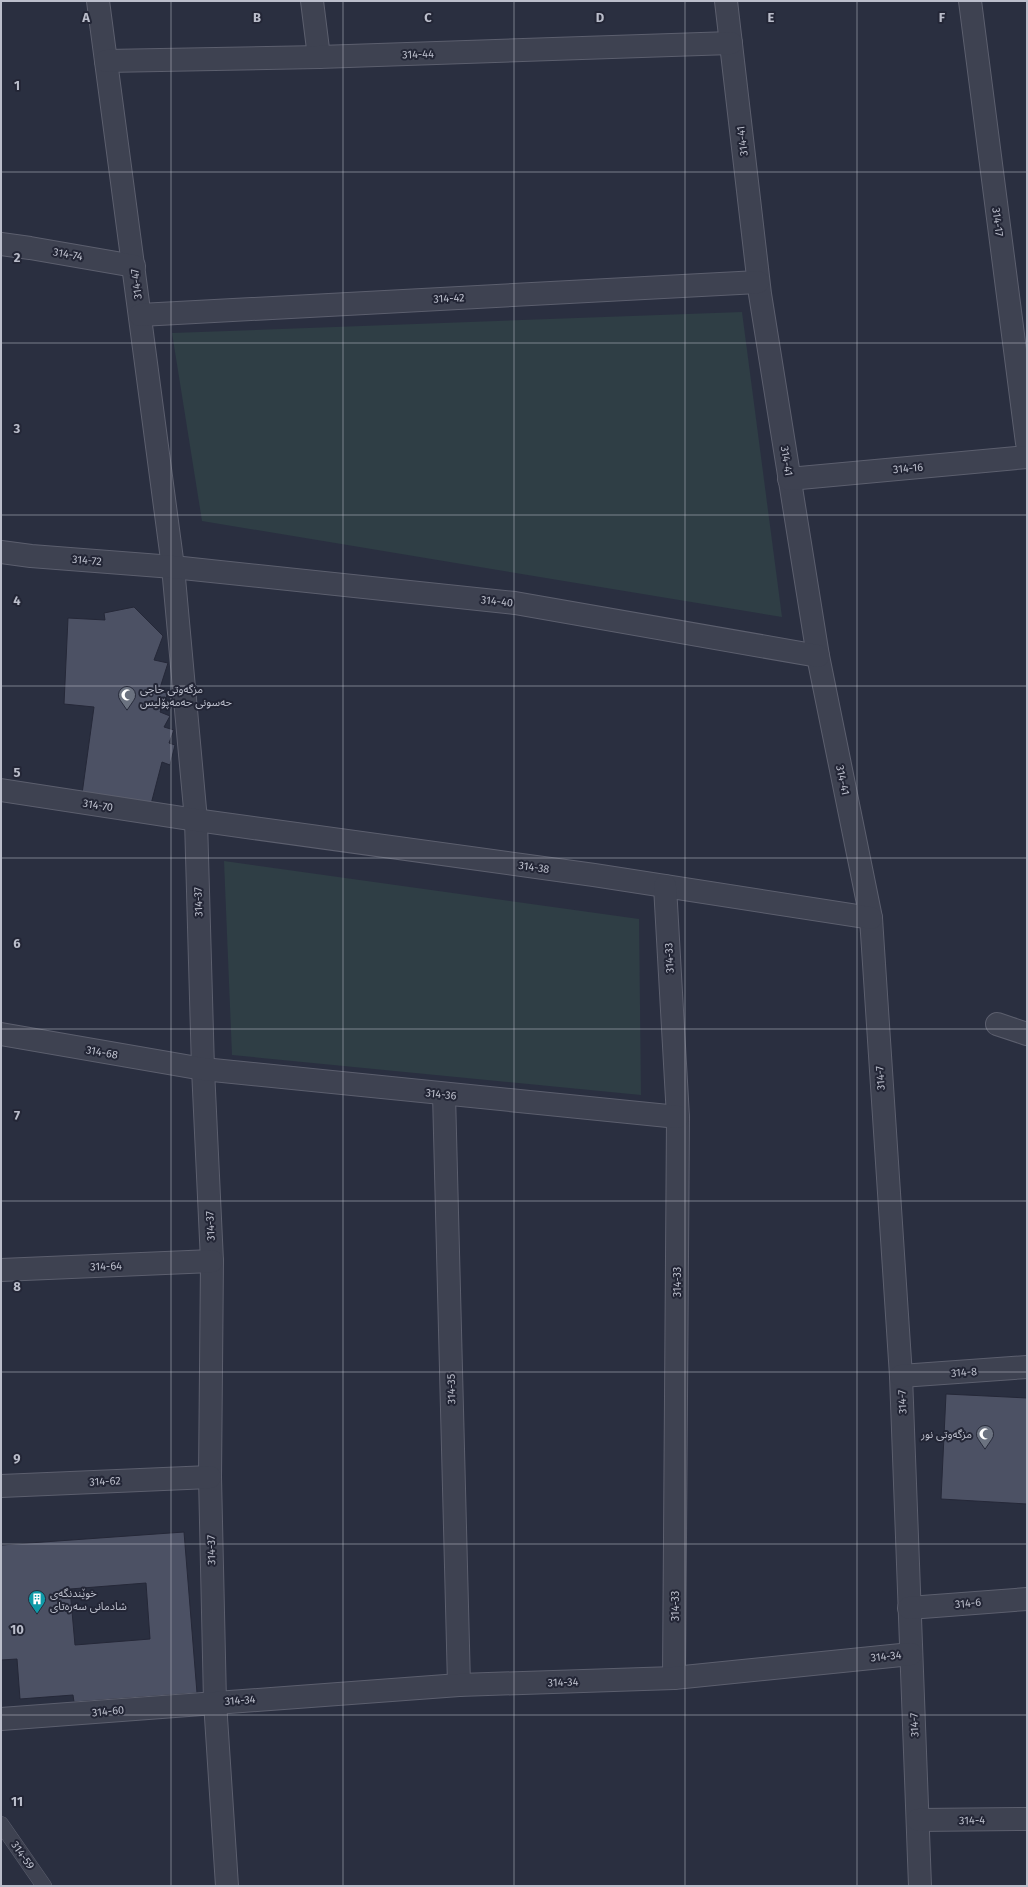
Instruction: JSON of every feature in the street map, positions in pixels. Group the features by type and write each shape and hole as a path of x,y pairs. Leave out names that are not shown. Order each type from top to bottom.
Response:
{"street":[{"name":"314-47","path":"98,1 173,567"},
{"path":"312,1 319,57"},
{"name":"314-41","path":"726,1 758,282 818,656 871,918"},
{"name":"314-17","path":"970,1 1027,443"},
{"name":"314-44","path":"106,61 319,57 730,44"},
{"name":"314-74","path":"1,244 134,266"},
{"name":"314-42","path":"140,314 758,282"},
{"name":"314-16","path":"790,479 1027,457"},
{"name":"314-72","path":"1,552 31,556 173,567"},
{"name":"314-40","path":"173,567 515,603 818,656"},
{"name":"314-37","path":"173,567 196,820 203,1069 212,1261 210,1477 215,1702 227,1886"},
{"name":"314-70","path":"1,790 196,820"},
{"name":"314-38","path":"196,820 665,886 871,918"},
{"name":"314-33","path":"665,886 678,1117 674,1678"},
{"name":"314-7","path":"871,918 901,1376 920,1886"},
{"path":"997,1024 1027,1034"},
{"name":"314-68","path":"1,1034 203,1069"},
{"name":"314-36","path":"203,1069 678,1117"},
{"name":"314-35","path":"444,1094 459,1685"},
{"name":"314-64","path":"1,1270 212,1261"},
{"name":"314-8","path":"901,1376 1027,1367"},
{"name":"314-62","path":"1,1486 210,1477"},
{"name":"314-6","path":"909,1608 1027,1598"},
{"name":"314-34","path":"215,1702 459,1685 674,1678 911,1654"},
{"name":"314-60","path":"1,1719 215,1702"},
{"name":"314-4","path":"918,1820 1027,1819"}],"lane":[{"name":"314-59","path":"1,1824 44,1886"}],"shaded area":[{"path":"742,312 782,617 202,521 172,333"},
{"path":"224,861 639,919 641,1095 232,1055"}],"building":[{"name":"مزگەوتی حاجی حەسونی حەمەپۆلیس","path":"134,607 163,636 154,660 168,663 159,691 168,693 160,712 170,716 164,727 174,730 169,743 175,745 170,765 162,762 150,808 82,794 94,707 64,704 68,618 105,620 104,613"},
{"name":"مزگەوتی نور","path":"946,1394 1027,1398 1027,1504 941,1499"},
{"name":"خوێندنگەی شادمانی سەرەتای","path":"184,1532 197,1693 74,1702 73,1695 20,1699 17,1659 1,1660 1,1545","holes":["146,1583 150,1639 75,1645 70,1589"]}],"place":[{"name":"مزگەوتی حاجی حەسونی حەمەپۆلیس","path":"127,710"},
{"name":"مزگەوتی نور","path":"985,1449"},
{"name":"خوێندنگەی شادمانی سەرەتای","path":"37,1614"}]}
